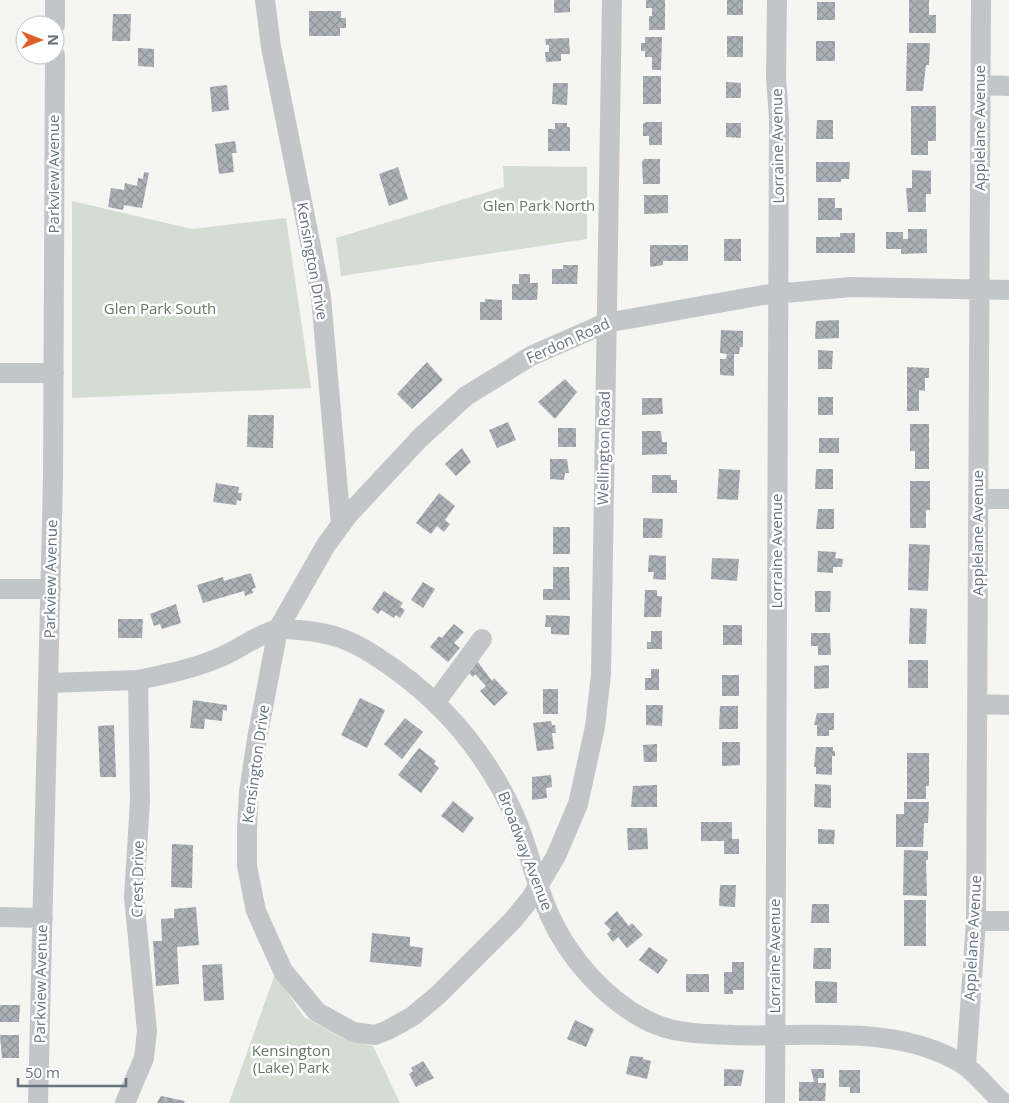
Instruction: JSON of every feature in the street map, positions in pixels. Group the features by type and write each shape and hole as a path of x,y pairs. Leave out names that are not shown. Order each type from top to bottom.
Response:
{"street":[{"path":"55,0 55,15"},
{"name":"Kensington Drive","path":"265,0 271,47 320,298 341,525"},
{"name":"Wellington Road","path":"539,884 566,835 578,804 587,771 601,674 612,0"},
{"name":"Lorraine Avenue","path":"775,1103 778,294 777,0"},
{"name":"Applelane Avenue","path":"966,1066 976,921 982,0"},
{"name":"Parkview Avenue","path":"38,1103 49,683 54,373 55,65"},
{"path":"980,85 1009,86"},
{"name":"Ferdon Road","path":"278,629 326,545 341,525 420,438 466,396 531,356 606,322 700,305 778,294 851,287 1009,290"},
{"path":"0,373 54,373"},
{"path":"979,499 1009,499"},
{"path":"0,589 50,589"},
{"path":"49,683 138,680 221,657 278,629"},
{"name":"Kensington Drive","path":"278,629 249,792 247,866 256,911 270,945 283,971 317,1012 353,1032 375,1035 413,1016 484,950 531,898 539,884"},
{"name":"Broadway Avenue","path":"278,629 318,632 342,637 396,670 435,703 460,728 486,762 510,804 550,916 570,951 593,979 642,1018 666,1028 692,1033 775,1037 891,1038 917,1044 966,1066 1004,1103"},
{"path":"435,703 482,639"},
{"name":"Crest Drive","path":"125,1103 144,1058 147,1031 134,897 140,801 138,680"},
{"path":"977,704 1009,704"},
{"path":"0,917 43,918"},
{"path":"976,921 1009,921"}],"green space":[{"name":"Glen Park North","path":"503,166 587,167 587,239 341,276 336,238 504,187"},
{"name":"Glen Park South","path":"72,201 192,229 286,218 311,388 72,398"},
{"name":"Kensington (Lake) Park","path":"275,974 304,1017 344,1039 373,1046 400,1103 229,1103"}],"building":[{"path":"554,0 570,0 570,12 554,13"},
{"path":"646,0 665,0 665,30 649,30 649,16 652,16 652,8 646,8"},
{"path":"727,0 743,0 743,15 727,15"},
{"path":"909,0 929,0 929,15 936,15 936,33 909,33"},
{"path":"817,2 835,2 835,20 817,20"},
{"path":"309,11 341,11 341,18 346,18 346,28 340,28 340,36 309,36"},
{"path":"113,14 131,14 130,41 112,41"},
{"path":"727,36 743,36 743,57 727,57"},
{"path":"645,37 662,37 661,70 652,70 652,57 645,57 645,51 641,51 641,43 645,43"},
{"path":"569,38 570,54 561,54 561,61 546,62 545,52 549,52 549,45 546,45 545,39"},
{"path":"816,41 835,41 835,61 816,61"},
{"path":"907,43 930,43 929,65 926,65 923,91 906,91"},
{"path":"138,48 154,49 154,67 138,66"},
{"path":"643,76 661,76 661,104 643,104"},
{"path":"726,82 741,83 741,98 726,98"},
{"path":"553,83 568,83 567,105 552,104"},
{"path":"227,85 229,110 212,112 210,87"},
{"path":"911,106 936,106 936,141 928,141 928,155 911,155"},
{"path":"817,120 833,120 833,139 816,139"},
{"path":"646,122 662,122 662,145 649,145 649,136 643,136 643,124"},
{"path":"555,123 567,123 567,127 570,127 570,151 548,151 548,129 555,129"},
{"path":"726,123 741,123 741,138 726,137"},
{"path":"235,141 237,153 232,153 234,172 219,174 215,144"},
{"path":"644,159 660,159 660,184 643,184 642,162"},
{"path":"816,162 850,162 849,179 841,179 841,182 816,182"},
{"path":"398,167 408,199 389,206 379,174"},
{"path":"912,170 931,171 931,194 926,194 926,212 908,212 906,188 912,188"},
{"path":"144,172 149,173 142,208 124,205 123,210 108,207 111,188 124,190 125,183 137,186 138,178 143,179"},
{"path":"644,195 668,195 668,213 644,214"},
{"path":"818,198 835,198 835,208 842,208 842,220 818,220"},
{"path":"908,229 927,229 927,253 901,254 901,249 886,249 886,232 903,232 903,239 908,239"},
{"path":"840,233 855,233 855,253 816,253 816,237 840,237"},
{"path":"724,239 741,239 741,261 724,261"},
{"path":"650,245 688,245 688,261 663,261 663,265 650,267"},
{"path":"563,265 578,265 577,284 552,284 552,269 563,269"},
{"path":"519,274 530,274 530,283 538,283 537,300 512,300 512,284 519,284"},
{"path":"485,299 502,300 502,320 480,320 480,302 485,302"},
{"path":"839,320 839,338 815,339 816,321"},
{"path":"721,330 743,331 743,347 740,347 739,354 734,354 734,376 720,375 720,359 726,359 727,354 720,353"},
{"path":"818,350 833,351 832,369 818,369"},
{"path":"427,362 443,380 412,409 397,394"},
{"path":"907,367 929,368 929,378 925,378 925,391 919,390 919,411 907,411"},
{"path":"565,379 577,392 555,419 538,402"},
{"path":"818,397 833,397 833,415 818,415"},
{"path":"642,398 662,398 663,414 642,415"},
{"path":"248,415 274,415 273,448 247,447"},
{"path":"508,422 516,440 497,448 489,430"},
{"path":"910,424 929,424 929,469 915,469 915,451 910,451"},
{"path":"558,428 576,428 576,447 558,447"},
{"path":"642,431 661,431 662,442 667,442 667,454 642,455"},
{"path":"819,438 839,438 839,453 819,453"},
{"path":"462,448 471,462 456,476 445,464"},
{"path":"550,459 567,459 569,473 565,473 564,480 550,479"},
{"path":"719,469 740,470 738,500 717,499"},
{"path":"816,469 833,469 833,489 815,489"},
{"path":"652,475 671,475 671,480 677,480 677,493 652,493"},
{"path":"910,481 930,481 930,510 926,510 926,528 910,528"},
{"path":"216,483 239,487 238,493 242,493 241,501 237,500 236,505 213,502"},
{"path":"439,493 455,506 445,520 450,524 444,532 437,526 431,534 416,523"},
{"path":"818,509 834,509 834,529 816,529"},
{"path":"643,518 663,519 662,538 643,538"},
{"path":"553,527 570,527 570,554 553,554"},
{"path":"909,544 930,545 928,591 908,590"},
{"path":"818,551 836,552 835,558 843,559 842,567 833,567 833,573 817,572"},
{"path":"649,555 666,556 666,580 653,579 654,572 648,572"},
{"path":"712,558 739,559 737,581 711,579"},
{"path":"553,567 569,567 570,600 543,600 543,589 553,589"},
{"path":"251,573 256,588 252,589 253,593 245,596 244,591 203,603 197,585 223,577 224,581"},
{"path":"423,582 435,589 423,608 411,600"},
{"path":"645,590 657,590 657,596 662,596 661,617 644,617"},
{"path":"384,591 403,603 400,607 405,610 400,618 395,615 394,618 381,610 378,614 372,609"},
{"path":"815,591 831,591 830,612 815,612"},
{"path":"176,604 181,623 162,629 160,624 154,626 150,614"},
{"path":"910,608 927,609 926,644 909,644"},
{"path":"546,615 570,616 569,635 551,634 551,627 545,627"},
{"path":"118,619 143,619 142,638 118,638"},
{"path":"454,624 464,632 454,643 460,648 448,662 430,647 439,636 442,638"},
{"path":"723,625 742,625 742,645 723,645"},
{"path":"651,631 662,631 662,649 647,649 647,642 651,642"},
{"path":"811,633 830,633 831,655 818,655 818,646 811,646"},
{"path":"908,660 928,660 928,688 908,688"},
{"path":"478,662 492,681 494,678 508,693 494,706 480,691 486,686 475,674 473,677 467,671"},
{"path":"829,665 829,688 814,689 814,666"},
{"path":"651,669 659,669 659,690 645,690 645,678 651,678"},
{"path":"722,675 739,675 739,696 722,696"},
{"path":"543,689 558,689 558,714 543,714"},
{"path":"360,698 385,710 367,748 341,735"},
{"path":"193,700 227,705 227,711 223,710 222,721 205,719 204,729 190,728"},
{"path":"646,705 663,705 662,726 646,725"},
{"path":"720,706 738,706 738,729 719,729"},
{"path":"817,713 834,713 834,730 829,730 829,736 817,736 817,725 814,725"},
{"path":"405,718 423,732 402,759 384,744"},
{"path":"551,721 552,725 555,725 556,733 552,733 554,749 537,751 533,723"},
{"path":"114,725 116,777 100,777 98,726"},
{"path":"722,742 740,742 740,765 722,766"},
{"path":"657,744 657,762 644,762 643,745"},
{"path":"816,747 833,747 835,756 832,756 832,775 816,774 816,767 814,767"},
{"path":"419,748 436,761 434,764 439,768 421,793 398,775"},
{"path":"907,753 929,753 929,786 926,786 926,799 907,799"},
{"path":"551,775 552,787 546,788 547,798 532,800 532,777"},
{"path":"815,784 831,785 831,808 814,807"},
{"path":"657,785 657,807 631,807 633,786"},
{"path":"453,801 474,818 463,833 441,816"},
{"path":"904,802 929,802 928,823 924,823 923,847 896,847 896,814 904,814"},
{"path":"701,822 732,822 732,839 739,839 739,854 724,854 724,841 701,841"},
{"path":"627,828 647,828 648,849 628,850"},
{"path":"818,829 835,830 834,844 818,844"},
{"path":"172,844 193,845 192,888 171,887"},
{"path":"904,850 928,851 928,860 926,860 927,896 903,895"},
{"path":"720,885 736,885 735,907 719,906"},
{"path":"904,900 926,900 926,946 904,946"},
{"path":"812,904 829,904 829,923 811,923"},
{"path":"196,907 199,945 177,947 179,984 156,986 153,941 162,941 161,919 174,918 174,909"},
{"path":"617,911 629,926 632,923 643,935 627,948 618,937 613,942 607,934 611,930 604,923"},
{"path":"372,933 410,937 410,946 423,948 421,967 370,962"},
{"path":"649,947 668,960 658,974 639,960"},
{"path":"814,948 831,948 831,969 813,969"},
{"path":"732,962 744,962 744,990 733,990 733,994 724,994 724,972 732,972"},
{"path":"222,964 224,1000 204,1001 202,965"},
{"path":"686,974 709,974 709,992 686,992"},
{"path":"815,981 837,982 837,1003 815,1003"},
{"path":"0,1005 20,1005 19,1022 0,1022"},
{"path":"575,1020 594,1029 586,1047 567,1039"},
{"path":"0,1035 19,1035 19,1058 2,1058"},
{"path":"630,1056 643,1057 643,1059 651,1061 647,1079 626,1074"},
{"path":"423,1061 434,1078 416,1087 409,1074 413,1071 411,1068"},
{"path":"724,1069 744,1070 741,1086 724,1086"},
{"path":"811,1069 824,1069 824,1078 818,1078 818,1083 826,1083 825,1101 799,1101 799,1082 814,1082"},
{"path":"839,1070 860,1070 860,1093 850,1093 850,1087 839,1087"},
{"path":"161,1096 185,1101 184,1103 157,1103"}]}
